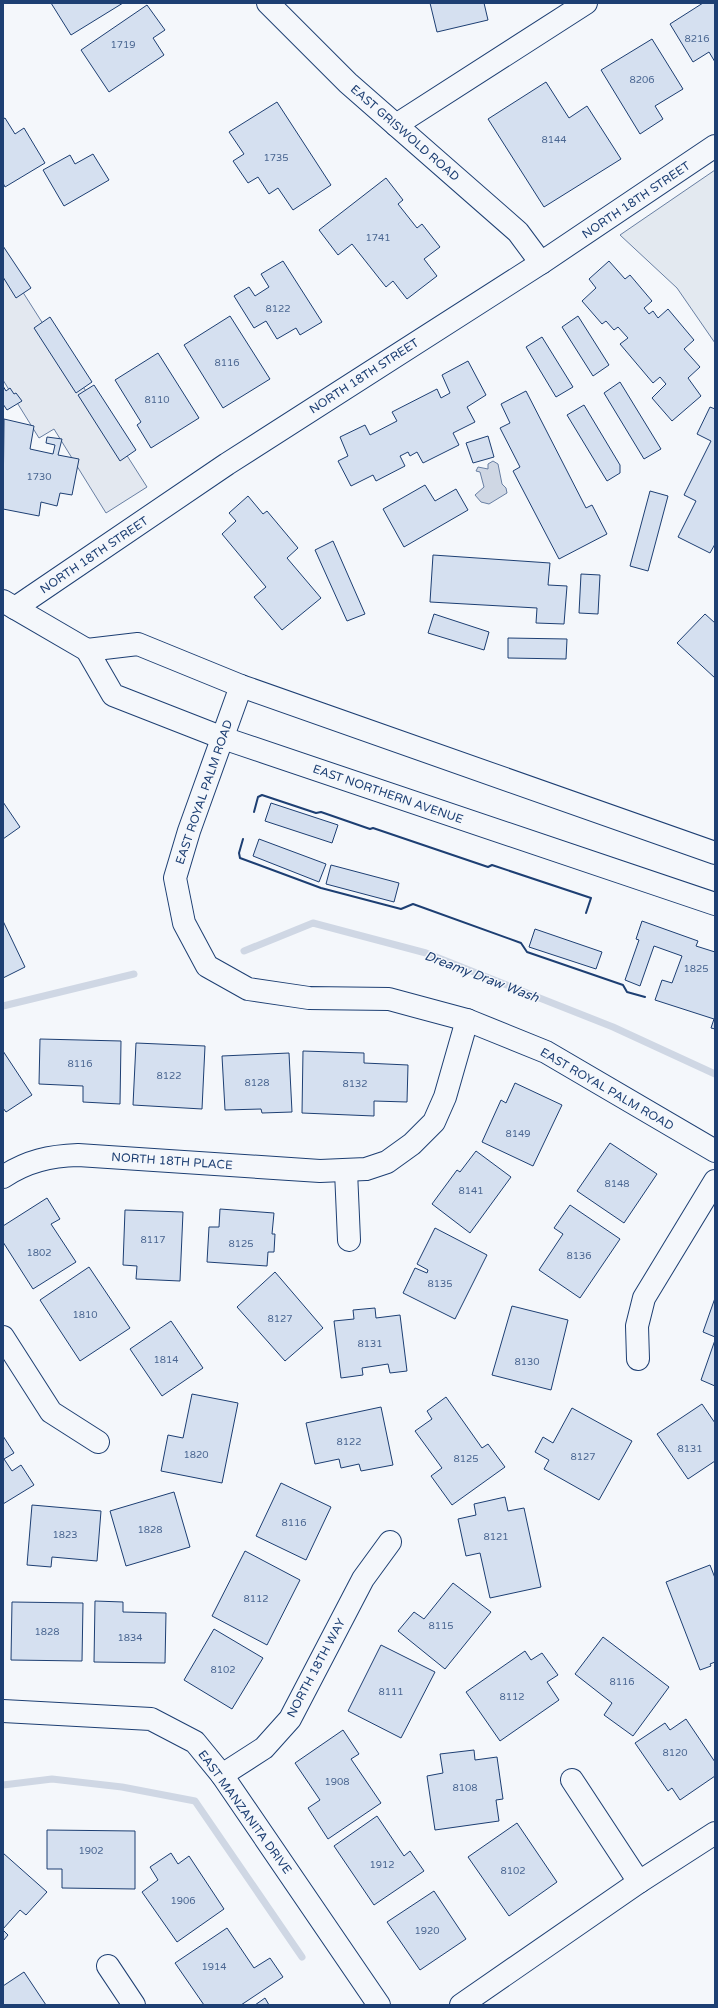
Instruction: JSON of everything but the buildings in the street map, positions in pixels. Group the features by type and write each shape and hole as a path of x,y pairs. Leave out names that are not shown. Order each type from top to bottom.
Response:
{"street":[{"name":"EAST GRISWOLD ROAD","path":"268,3 348,83 518,232 541,263"},
{"path":"396,125 586,3"},
{"name":"NORTH 18TH STREET","path":"9,605 541,263 715,146"},
{"name":"EAST NORTHERN AVENUE","path":"9,605 87,650 113,695 223,738 715,904"},
{"path":"87,650 138,644 241,686 715,852"},
{"name":"EAST ROYAL PALM ROAD","path":"241,686 189,831 175,878 184,923 207,966 248,989 309,998 389,999 467,1020 546,1052 715,1151"},
{"name":"NORTH 18TH PLACE","path":"3,1177 34,1161 56,1156 71,1155 320,1171 366,1169 387,1162 412,1144 434,1122 445,1097 467,1020"},
{"path":"346,1171 349,1240"},
{"path":"638,1359 637,1326 644,1298 715,1181"},
{"path":"3,1336 51,1412 98,1442"},
{"name":"NORTH 18TH WAY","path":"222,1775 264,1748 290,1719 364,1579 390,1542"},
{"name":"EAST MANZANITA DRIVE","path":"3,1711 151,1719 195,1742 222,1775 379,2005"},
{"path":"572,1780 639,1882"},
{"path":"461,2005 639,1882 715,1833"},
{"path":"108,1966 134,2005"}],"shaded area":[{"path":"715,170 715,343 677,288 620,235"},
{"path":"3,261 147,487 106,513 54,429 39,438 3,380"},
{"path":"493,461 498,464 502,484 506,488 507,493 489,504 481,502 475,495 484,487 480,472 476,471 478,467 488,469 488,464"}],"waterway":[{"name":"Dreamy Draw Wash","path":"244,951 313,923 426,953 613,1027 715,1074"},
{"name":"Dreamy Draw Wash","path":"3,1006 134,974"},
{"path":"3,1785 52,1779 122,1787 195,1801 302,1957"}],"wall":[{"path":"254,812 258,797 262,795 316,813 321,812 488,867 492,865 591,898 586,913"},
{"path":"243,839 239,853 240,858 321,888 401,909 413,904 521,943 527,952 623,985 627,992 645,997"}]}
